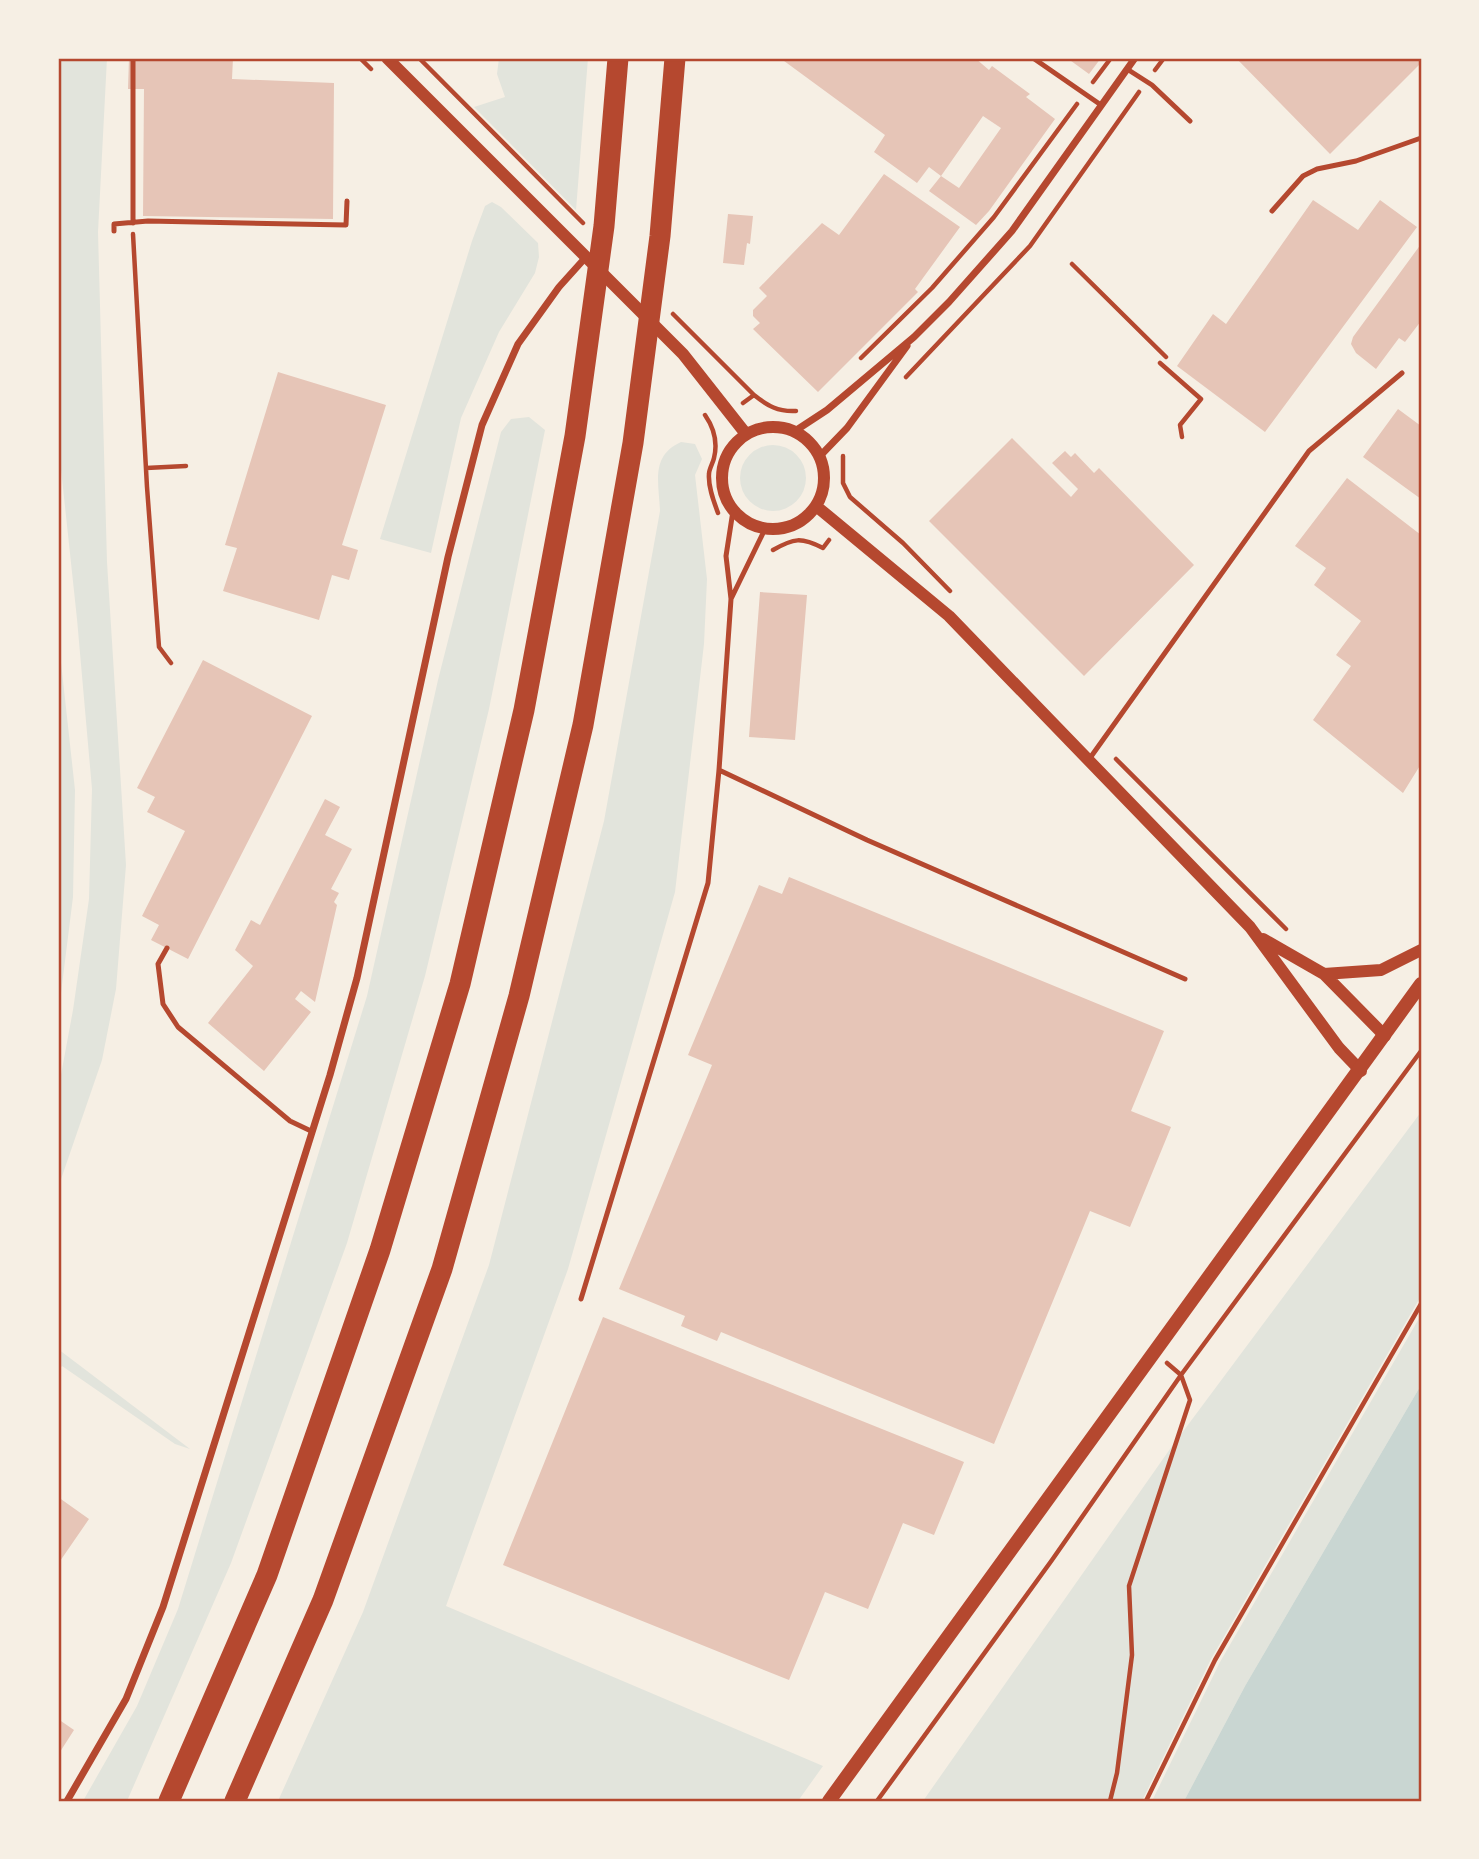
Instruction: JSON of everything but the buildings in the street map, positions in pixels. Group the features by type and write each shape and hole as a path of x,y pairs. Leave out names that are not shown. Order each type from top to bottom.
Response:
{"highway":[{"path":"169,1801 267,1575 380,1250 460,984 524,710 575,436 604,226 618,58"},
{"path":"236,1801 323,1601 442,1269 519,996 580,739 633,443 660,236 675,58"}],"main road":[{"path":"830,1801 1421,985"}],"street":[{"path":"387,58 683,354 746,435"},
{"path":"820,456 847,428 914,337 1012,232 1135,58"},
{"path":"66,1801 126,1699 163,1606 330,1074 358,978 448,557 482,425 518,344 559,287 586,257"},
{"path":"794,431 827,410 914,337"},
{"path":"770,427 794,431 814,445 820,456 825,472 823,490 817,506 807,517 780,529 765,529 733,511 725,495 722,478 725,461 733,446 746,435 770,427"},
{"path":"817,506 949,616 1259,937 1339,1048 1360,1071"},
{"path":"1259,937 1324,974 1385,1036"},
{"path":"1324,974 1381,970 1421,950"}],"lane":[{"path":"133,58 133,223"},
{"path":"1033,58 1101,105"},
{"path":"1127,69 1152,85 1190,121"},
{"path":"1272,211 1303,176 1317,169 1356,161 1421,138"},
{"path":"114,231 114,224 148,221 346,225 347,201"},
{"path":"1088,761 1310,451 1402,373"},
{"path":"581,1299 708,883 731,599 726,556 733,511"},
{"path":"731,599 765,529"},
{"path":"719,770 867,840 1185,979"},
{"path":"167,948 158,964 163,1004 178,1027 290,1121 311,1130"}],"path":[{"path":"419,58 588,228"},
{"path":"856,363 932,288 994,217 1111,58"},
{"path":"133,223 159,646 171,663"},
{"path":"1072,264 1166,357"},
{"path":"673,313 770,408 785,412 801,410 818,400 827,410"},
{"path":"1160,363 1201,399 1180,425 1182,437"},
{"path":"712,425 754,395"},
{"path":"697,405 712,425 716,439 709,474 710,489 720,519"},
{"path":"847,428 855,435 846,447 843,457 843,482 850,496 903,542 960,600"},
{"path":"146,468 186,466"},
{"path":"750,557 761,562 773,549 789,541 806,539 823,548 856,502"},
{"path":"1100,743 1288,931"},
{"path":"877,1801 1052,1560 1181,1374 1421,1051"},
{"path":"1146,1801 1215,1660 1421,1304"},
{"path":"1110,1801 1117,1773 1132,1655 1129,1586 1190,1400 1181,1374 1156,1351"}],"shaded area":[{"path":"58,58 107,58 98,232 107,562 126,865 116,989 102,1060 58,1188 58,1091 89,899 92,789 58,441"},
{"path":"499,58 588,58 576,210 474,107 505,97 497,74"},
{"path":"492,202 501,207 538,243 539,257 535,273 499,332 461,418 431,553 380,539 472,241 485,206"},
{"path":"529,417 545,430 489,709 425,976 347,1243 231,1563 127,1801 83,1801 137,1706 178,1609 367,996 438,680 501,432 511,419"},
{"path":"681,442 695,444 702,459 695,475 707,579 704,644 675,892 568,1269 446,1606 823,1766 798,1801 278,1801 363,1612 489,1265 604,821 660,511 658,471 664,455"},
{"path":"779,445 797,454 804,465 804,491 797,502 786,509 767,511 749,502 742,491 740,472 749,454 760,447"},
{"path":"58,635 75,790 73,897 58,1017"},
{"path":"1421,1112 1421,1296 1211,1659 1142,1801 923,1801 1170,1449"},
{"path":"1421,1315 1421,1385 1245,1686 1184,1801 1152,1801 1220,1662"},
{"path":"58,1349 190,1449 175,1444 62,1366 58,1371"},
{"path":"1421,1385 1421,1801 1184,1801 1245,1686"}]}
